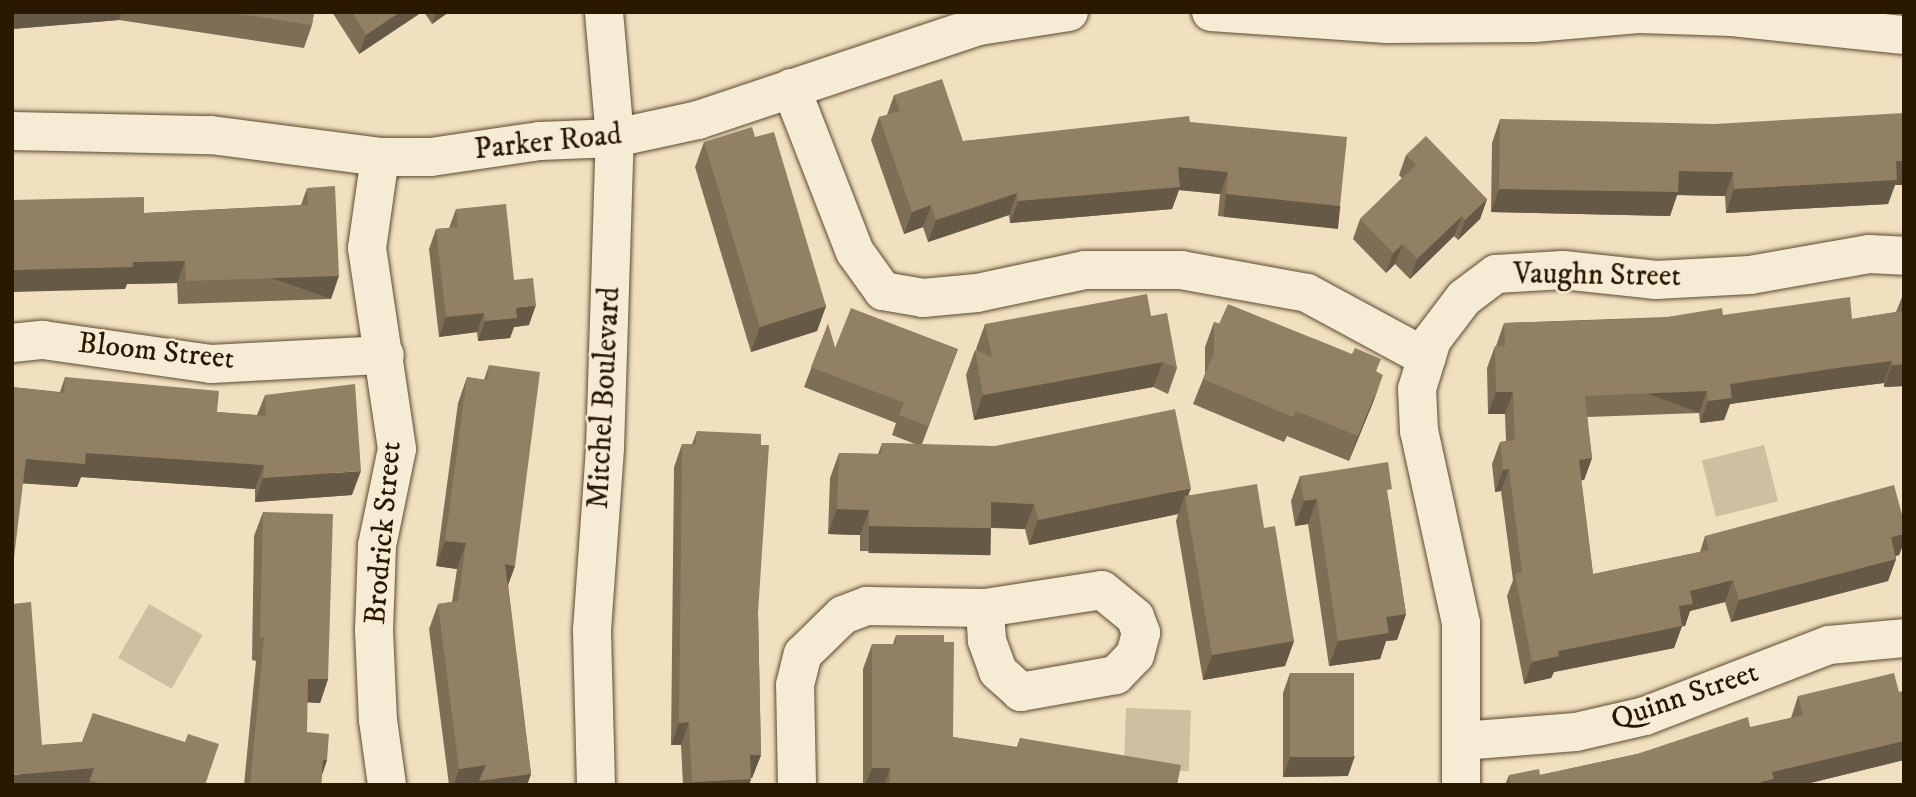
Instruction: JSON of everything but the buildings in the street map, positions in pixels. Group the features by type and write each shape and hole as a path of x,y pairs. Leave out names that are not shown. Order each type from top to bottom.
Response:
{"street":[{"name":"Mitchel Boulevard","path":"596,785 592,630 606,448 615,138 604,12"},
{"name":"Parker Road","path":"12,131 211,135 380,157 431,157 540,141 615,138 698,120 979,26 1069,12"},
{"path":"1211,12 1387,24 1638,14 1760,19 1904,35"},
{"path":"791,88 855,253 883,291 923,298 978,293 1085,270 1181,270 1307,293 1427,358"},
{"name":"Brodrick Street","path":"380,157 367,248 397,449 377,546 374,630 378,720 387,785"},
{"name":"Vaughn Street","path":"1461,785 1461,623 1419,431 1417,389 1433,340 1464,298 1496,274 1563,270 1656,280 1750,275 1869,254 1904,256"},
{"name":"Bloom Street","path":"12,343 43,340 211,364 384,355"},
{"path":"797,785 796,685 803,654 820,633 843,615 867,606 985,608"},
{"name":"Quinn Street","path":"1462,741 1576,732 1645,716 1829,645 1904,638"}],"shaded area":[{"path":"1764,445 1778,501 1716,517 1702,460"},
{"path":"149,604 203,635 172,689 118,658"},
{"path":"1126,708 1191,710 1189,771 1124,769"}]}
